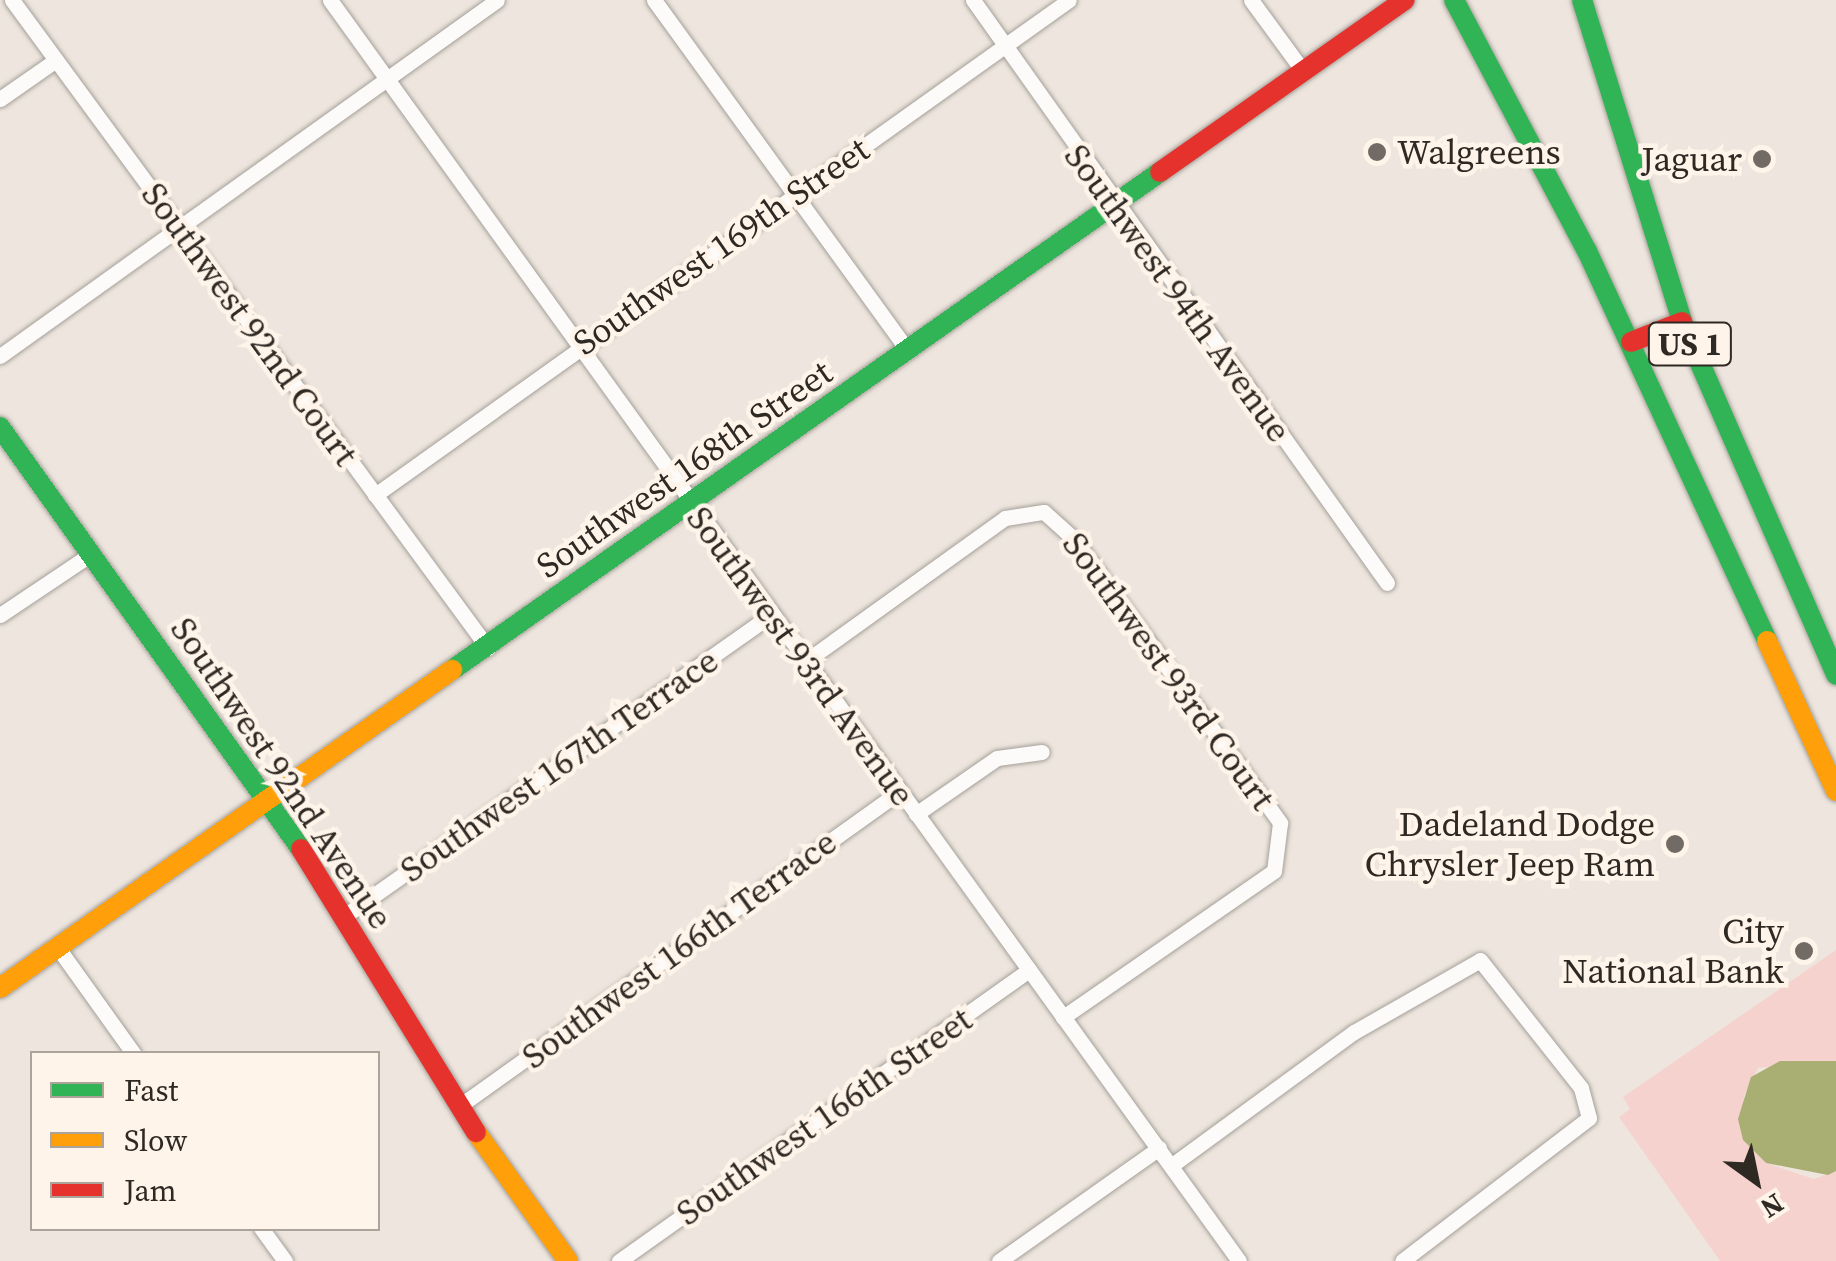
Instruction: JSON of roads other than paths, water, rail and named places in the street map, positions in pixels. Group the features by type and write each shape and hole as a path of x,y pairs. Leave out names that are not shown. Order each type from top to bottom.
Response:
{"main road":[{"name":"Southwest 168th Street","path":"0,988 1404,0"},
{"name":"US 1","path":"1454,0 1631,342 1836,791"},
{"name":"US 1","path":"1582,0 1682,322 1836,675"},
{"path":"1631,342 1682,322"},
{"name":"Southwest 92nd Avenue","path":"0,427 270,801 346,915 458,1107 568,1261"},
{"path":"1758,618 1820,640"},
{"path":"1807,725 1836,724"}],"street":[{"name":"Southwest 92nd Court","path":"12,0 488,648"},
{"name":"Southwest 93rd Avenue","path":"330,0 1240,1261"},
{"path":"0,356 497,0"},
{"path":"654,0 907,350"},
{"name":"Southwest 94th Avenue","path":"972,0 1113,203 1388,583"},
{"name":"Southwest 169th Street","path":"375,495 578,346 1069,0"},
{"path":"1251,0 1303,71"},
{"path":"0,99 56,60"},
{"name":"Southwest 93rd Court","path":"806,661 1028,509 1052,516 1074,539 1280,823 1283,852 1269,875 1063,1017"},
{"path":"0,616 91,554"},
{"name":"Southwest 167th Terrace","path":"346,915 772,614"},
{"path":"916,814 997,758 1042,752"},
{"name":"Southwest 166th Terrace","path":"458,1107 899,792"},
{"path":"58,948 132,1051"},
{"path":"1172,1165 1354,1032 1474,960 1494,970 1582,1088 1589,1118 1402,1261"},
{"name":"Southwest 166th Street","path":"619,1261 1029,970"},
{"path":"998,1261 1159,1148"},
{"path":"263,1231 284,1261"}],"place":[{"name":"Walgreens","path":"1377,152"},
{"name":"Jaguar","path":"1762,159"},
{"name":"Dadeland Dodge Chrysler Jeep Ram","path":"1675,844"},
{"name":"City National Bank","path":"1804,951"}]}
